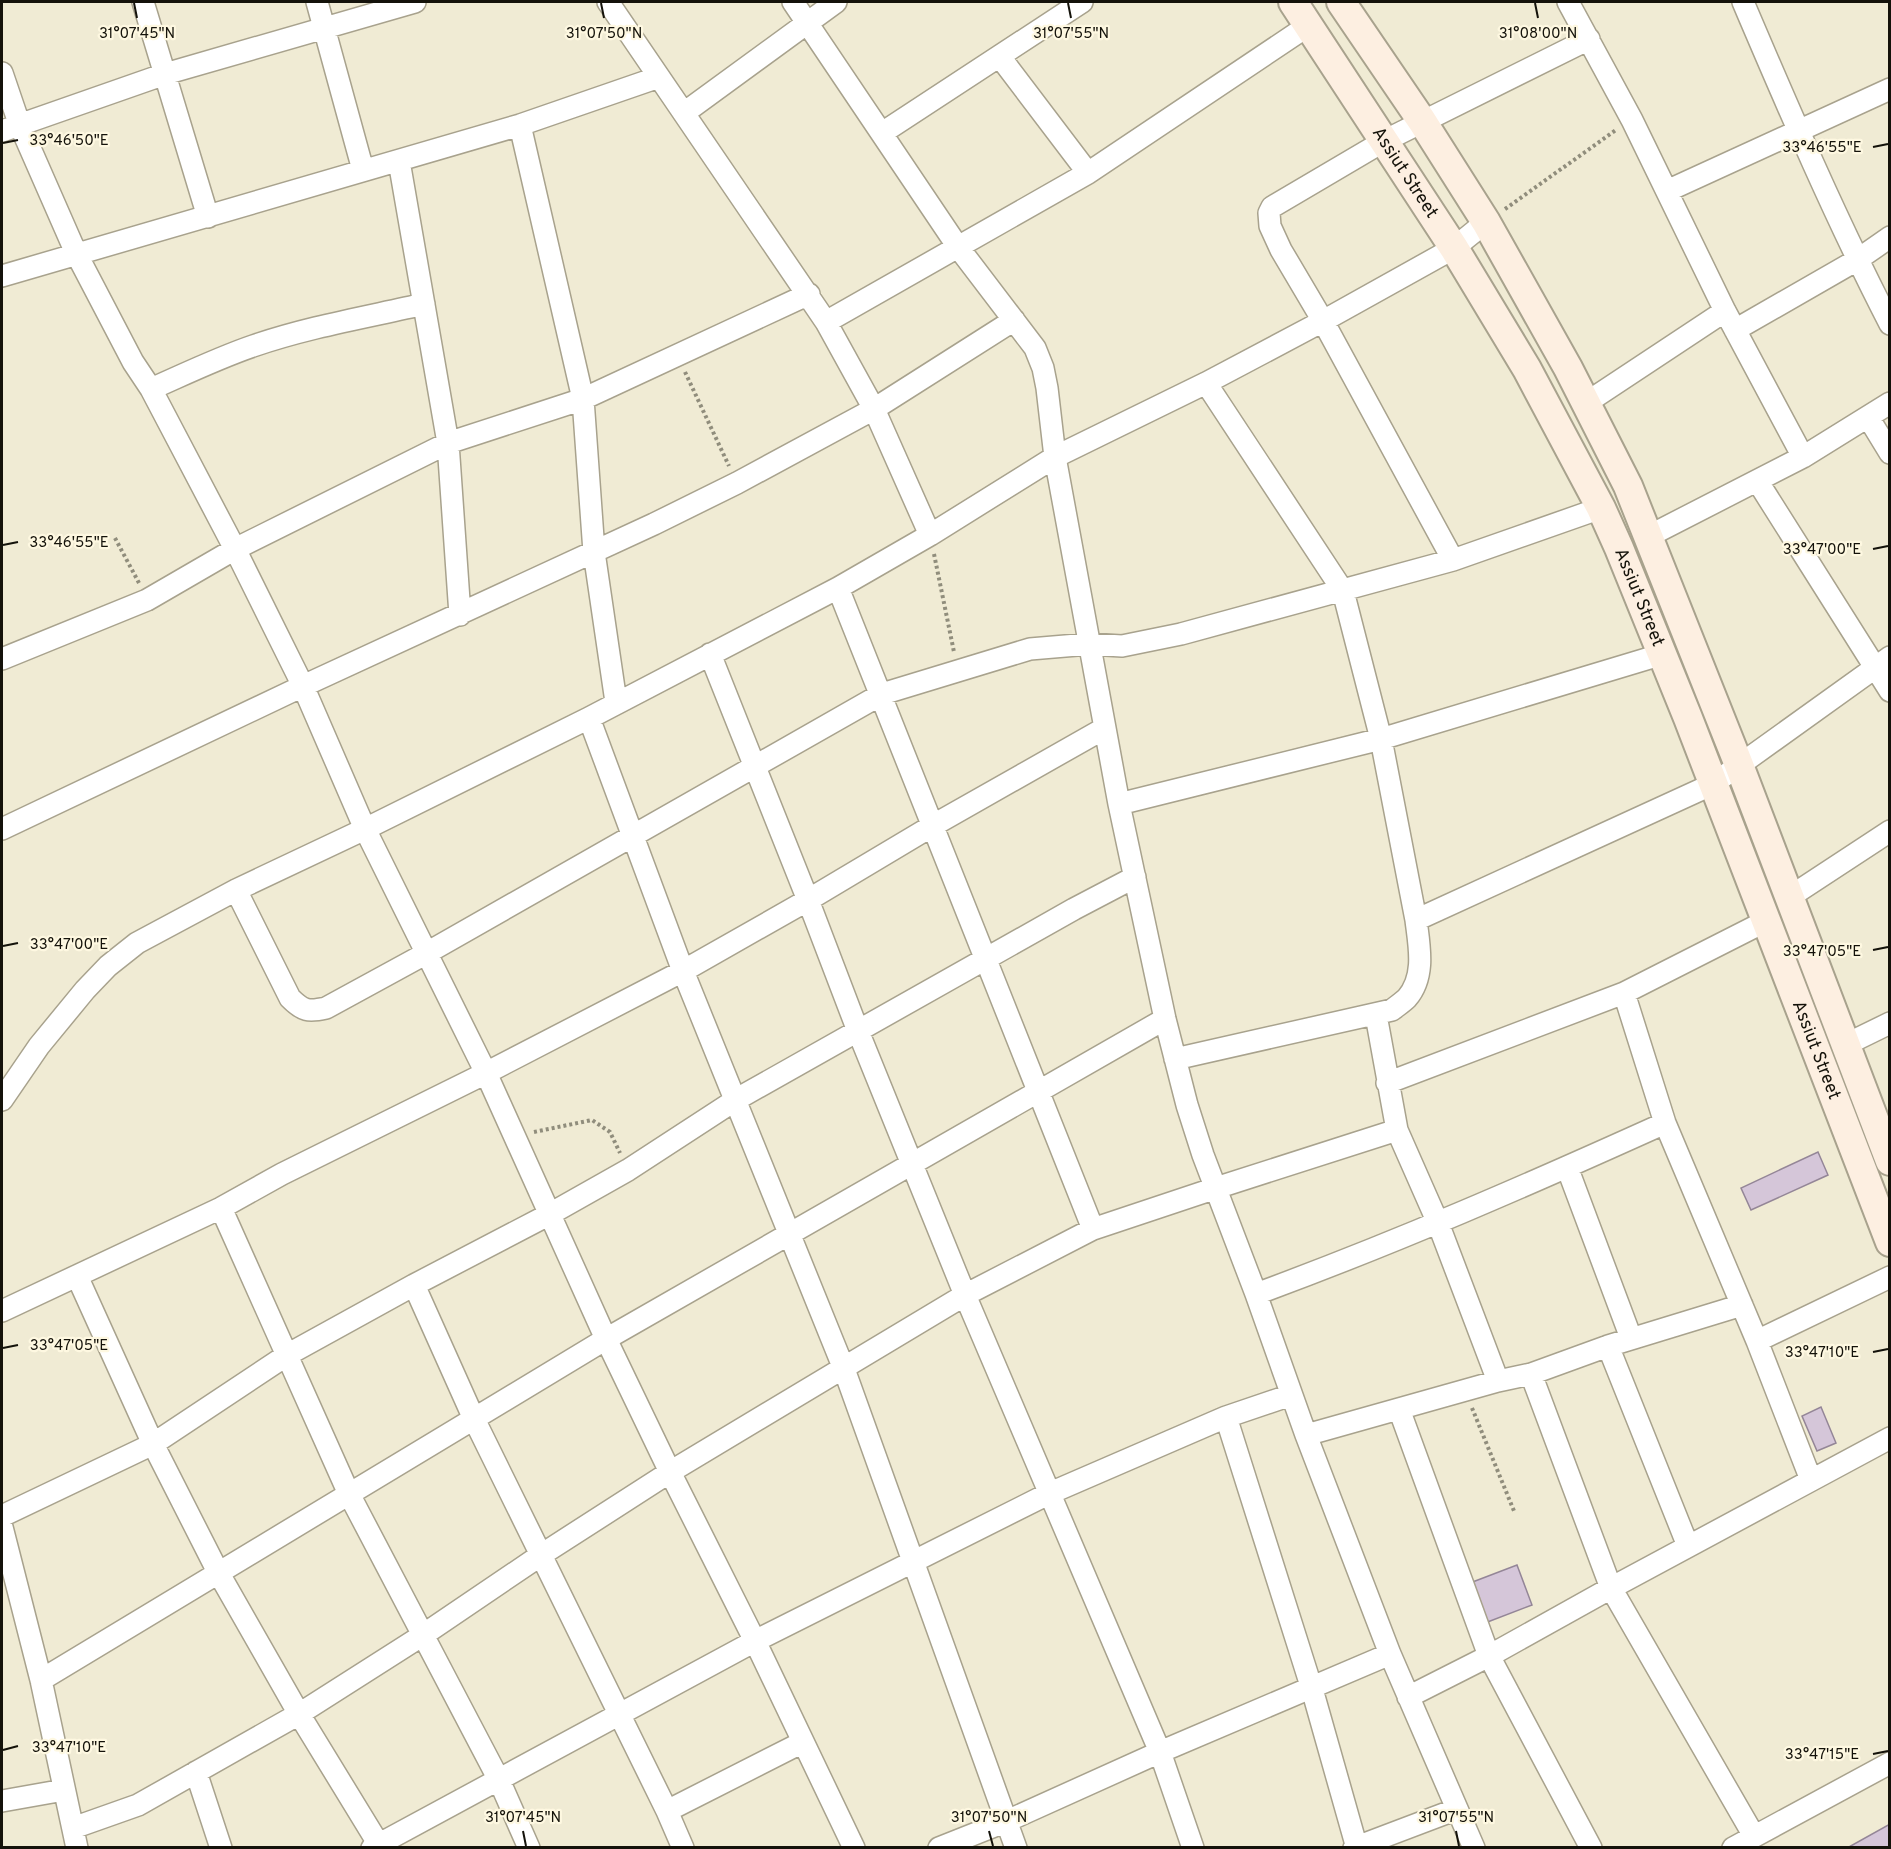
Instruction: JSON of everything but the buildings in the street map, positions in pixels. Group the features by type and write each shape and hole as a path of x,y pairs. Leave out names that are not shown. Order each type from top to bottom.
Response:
{"street":[{"path":"143,2 208,217"},
{"path":"317,2 363,170"},
{"path":"10,127 165,74 325,26 415,2"},
{"path":"608,2 826,322 874,409 930,535"},
{"path":"794,2 958,247 1035,348 1043,368 1051,412 1055,457 1119,804 1175,1059 1203,1155 1306,1435 1390,1654 1474,1848"},
{"path":"684,113 836,2"},
{"path":"882,133 1082,2"},
{"name":"Assiut Street","path":"1341,2 1422,121 1486,222 1586,403 1628,486 1739,765 1890,1161"},
{"path":"1568,2 1632,120 1725,310 1803,457"},
{"path":"1743,2 1798,132 1857,260 1890,324"},
{"path":"826,322 1088,173 1301,13"},
{"name":"Assiut Street","path":"1301,13 1454,248 1527,369 1601,508 1663,654 1890,1242"},
{"path":"1453,560 1323,321 1281,250 1269,226 1269,213 1272,207 1384,141 1589,39"},
{"path":"1000,57 1088,173"},
{"path":"2,74 10,127 235,549 303,686 365,830 486,1073 606,1340 755,1641 854,1848"},
{"path":"2,276 363,170 399,162 520,125 659,77"},
{"path":"1667,191 1890,89"},
{"path":"520,125 583,399 594,552 616,702"},
{"path":"399,162 448,443 460,615"},
{"path":"2,1100 39,1046 85,990 108,966 137,944 236,890 365,830 589,718 838,588 930,535 1055,457 1206,383 1323,321 1454,248 1486,222"},
{"path":"1736,330 1857,260 1890,237"},
{"path":"2,659 147,600 235,549 448,443 583,399 809,294"},
{"path":"151,389 206,364 254,346 310,329 424,304"},
{"path":"1586,403 1725,310"},
{"path":"2,829 737,483 874,409 1014,321"},
{"path":"1175,1059 1392,1010 1407,998 1414,986 1419,971 1420,955 1416,920 1381,739 1344,591 1206,383"},
{"path":"1647,537 1758,482 1890,403"},
{"path":"1868,417 1890,453"},
{"path":"1758,482 1882,662 1890,691"},
{"path":"236,890 290,998 300,1008 312,1011 326,1008 882,694 1030,649 1089,644 1136,645 1453,560 1601,508"},
{"path":"838,588 1093,1229"},
{"path":"710,654 858,1031 965,1295 1160,1752 1194,1848"},
{"path":"1119,804 1381,739 1663,654"},
{"path":"1416,920 1713,784 1882,662"},
{"path":"589,718 683,971 737,1099 844,1369 1016,1848"},
{"path":"2,1311 221,1208 375,1126 486,1073 683,971 1105,728"},
{"path":"1788,898 1890,831"},
{"path":"2,1516 153,1444 287,1355 550,1214 628,1170 737,1099 1135,877"},
{"path":"1387,1083 1624,993 1766,921"},
{"path":"1624,993 1665,1123 1757,1341 1811,1480"},
{"path":"1376,1015 1397,1130 1438,1223 1498,1381"},
{"path":"41,1680 606,1340 1165,1019"},
{"path":"1845,1045 1890,1023"},
{"path":"1256,1294 1438,1223 1665,1123"},
{"path":"2,1527 41,1680 75,1838 299,1714 670,1472 965,1295 1093,1229 1397,1130"},
{"path":"1567,1167 1631,1338"},
{"path":"221,1208 350,1494 499,1780 530,1848"},
{"path":"77,1276 153,1444 218,1572 377,1846 755,1641 1048,1494 1226,1417 1292,1395"},
{"path":"1757,1341 1890,1276"},
{"path":"414,1285 474,1419 667,1811 683,1848"},
{"path":"1306,1435 1498,1381 1531,1374 1631,1338 1742,1305"},
{"path":"1608,1346 1688,1546"},
{"path":"1531,1374 1611,1588 1754,1836"},
{"path":"1399,1409 1490,1656 1591,1848"},
{"path":"1226,1417 1312,1689 1356,1847 1457,1809"},
{"path":"1408,1697 1490,1656 1688,1546 1890,1438"},
{"path":"939,1848 1007,1821 1160,1752 1390,1654"},
{"path":"667,1811 802,1742"},
{"path":"1733,1848 1890,1763"},
{"path":"195,1772 221,1848"},
{"path":"2,1801 64,1790"}],"path":[{"path":"1486,222 1632,120"},
{"path":"677,355 737,483"},
{"path":"930,535 958,671"},
{"path":"115,538 147,600"},
{"path":"515,1136 592,1120 610,1132 628,1170"},
{"path":"1465,1390 1514,1511"}]}
